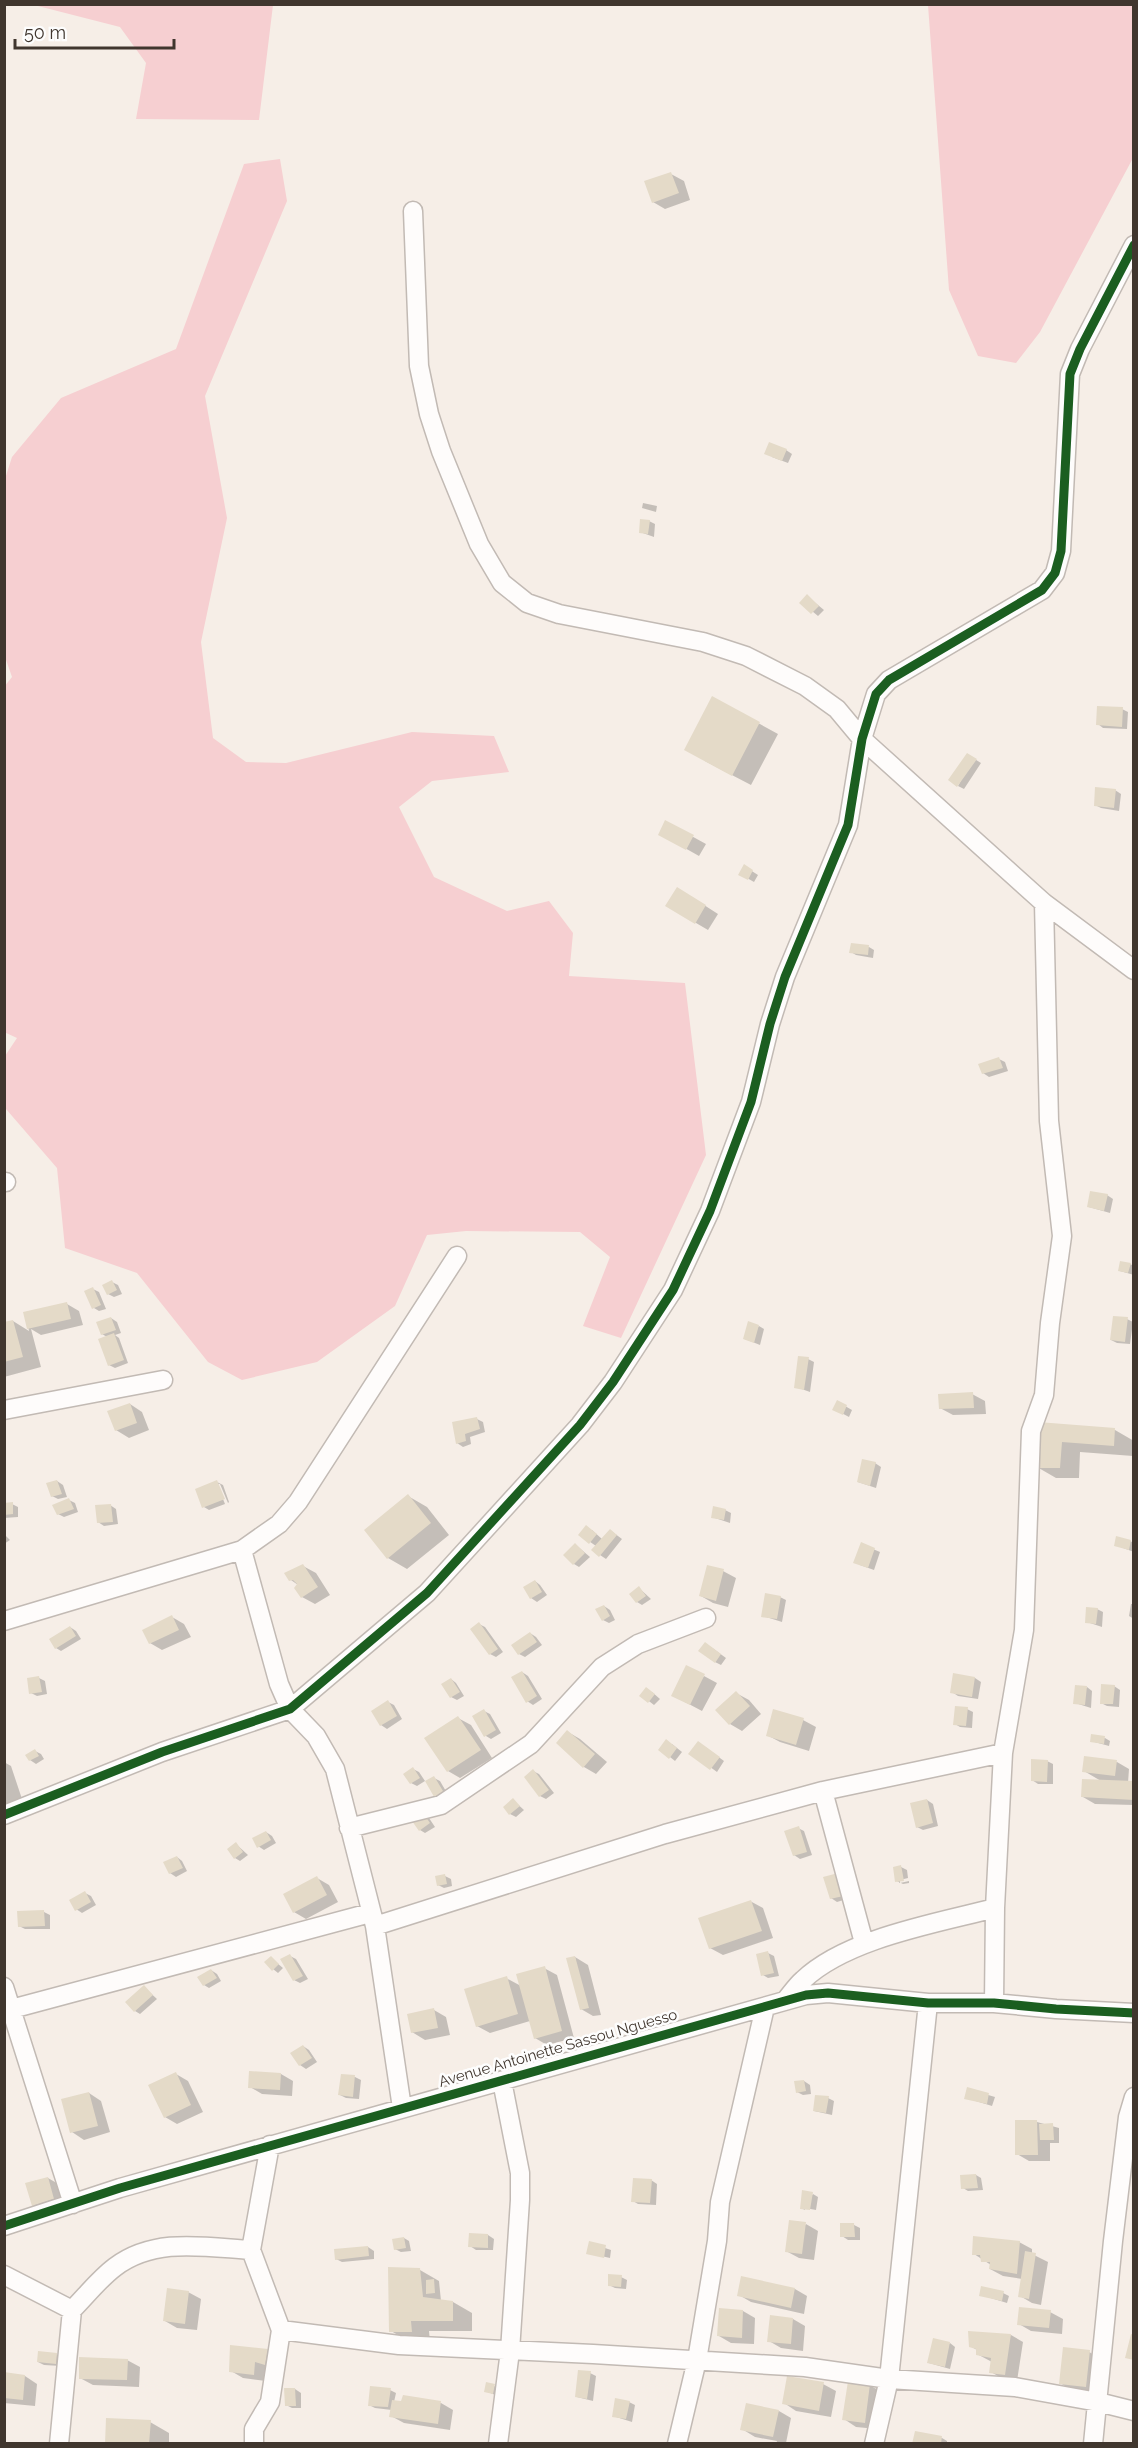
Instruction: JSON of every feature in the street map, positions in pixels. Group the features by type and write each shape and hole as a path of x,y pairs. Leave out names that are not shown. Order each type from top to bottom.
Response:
{"street":[{"path":"412,211 419,366 429,414 441,451 479,544 502,583 527,603 559,614 703,642 746,656 805,686 837,709 861,740 1044,903 1134,970"},
{"path":"4,1815 162,1752 290,1709 427,1593 580,1425 613,1382 673,1290 689,1260 722,1182 752,1102 770,1024 785,977 827,871 844,835 855,787 861,740 876,693 889,681 1042,590 1055,573 1061,551 1070,374 1134,245"},
{"path":"994,2003 1003,1753 1024,1629 1031,1431 1044,1395 1050,1323 1061,1252 1058,1191 1049,1120 1044,903"},
{"path":"4,1621 242,1550 279,1524 298,1502 457,1256"},
{"path":"4,1410 163,1380"},
{"path":"242,1550 279,1684 290,1709 316,1736 335,1769 372,1919 402,2108"},
{"path":"349,1828 441,1805 531,1744 602,1667 638,1644 706,1618"},
{"path":"8,2010 372,1919 823,1791 1003,1753"},
{"path":"823,1791 864,1943"},
{"path":"784,2001 804,1979 864,1943 996,1908"},
{"path":"4,1987 8,2010 73,2204"},
{"name":"Avenue Antoinette Sassou Nguesso","path":"4,2226 270,2145 806,1995 828,1993 928,2003 994,2003 1134,2013"},
{"path":"874,2444 889,2379 928,2003"},
{"path":"677,2444 697,2360 717,2241 720,2202 765,2007"},
{"path":"498,2444 510,2351 520,2200 520,2173 502,2080"},
{"path":"1093,2444 1113,2241 1128,2117 1134,2097"},
{"path":"254,2444 254,2429 270,2402 281,2330 251,2250 270,2145"},
{"path":"59,2444 72,2310 114,2268 136,2254 164,2246 251,2250"},
{"path":"4,2275 72,2310"},
{"path":"281,2330 399,2345 805,2367 889,2379 1015,2388 1098,2402 1134,2411"}],"shaded area":[{"path":"34,5 273,5 259,120 136,119 146,63 120,27"},
{"path":"928,5 1133,5 1133,158 1040,332 1016,363 978,356 949,290"},
{"path":"280,159 287,201 205,396 227,518 201,642 213,738 246,762 286,763 412,732 494,736 509,772 432,781 399,807 434,877 507,911 549,901 573,933 569,976 685,983 706,1155 621,1338 583,1326 610,1257 580,1232 466,1231 427,1235 395,1306 317,1362 242,1380 208,1362 137,1273 65,1248 57,1168 6,1109 5,1056 17,1038 4,1032 4,687 12,677 4,654 5,479 12,457 61,398 176,349 244,164"}],"building":[{"path":"671,172 679,193 652,203 644,181"},
{"path":"769,442 787,449 782,461 764,454"},
{"path":"640,519 650,520 648,534 639,533"},
{"path":"807,594 819,606 811,614 799,603"},
{"path":"712,696 760,722 732,776 684,750"},
{"path":"1097,706 1123,707 1122,727 1096,725"},
{"path":"967,753 977,759 957,787 948,780"},
{"path":"1095,787 1116,789 1114,808 1094,806"},
{"path":"665,820 694,835 686,850 658,835"},
{"path":"744,864 753,870 748,880 738,875"},
{"path":"677,887 706,905 695,924 665,906"},
{"path":"851,943 869,945 868,955 849,953"},
{"path":"999,1057 1003,1068 982,1074 978,1064"},
{"path":"1090,1191 1108,1194 1104,1211 1087,1207"},
{"path":"1120,1261 1131,1263 1128,1273 1118,1271"},
{"path":"112,1280 117,1290 107,1295 102,1285"},
{"path":"93,1287 101,1305 92,1309 84,1291"},
{"path":"67,1302 71,1319 27,1329 23,1312"},
{"path":"1113,1316 1128,1317 1125,1342 1110,1340"},
{"path":"111,1317 116,1330 101,1335 96,1322"},
{"path":"13,1320 23,1357 4,1362 4,1322"},
{"path":"748,1321 759,1325 754,1343 743,1339"},
{"path":"114,1333 124,1360 108,1366 98,1339"},
{"path":"798,1356 809,1357 804,1390 794,1388"},
{"path":"973,1392 974,1408 939,1409 938,1394"},
{"path":"837,1400 847,1405 843,1415 832,1410"},
{"path":"130,1403 137,1423 115,1431 107,1411"},
{"path":"477,1417 480,1429 465,1434 466,1441 456,1444 452,1422"},
{"path":"1038,1422 1115,1428 1114,1446 1062,1442 1060,1468 1035,1468"},
{"path":"862,1459 876,1462 870,1486 857,1482"},
{"path":"57,1480 62,1494 51,1497 46,1483"},
{"path":"217,1480 225,1499 202,1508 195,1489"},
{"path":"408,1494 431,1523 387,1559 364,1530"},
{"path":"69,1498 74,1509 57,1515 52,1505"},
{"path":"13,1502 13,1514 4,1515 4,1503"},
{"path":"111,1504 113,1522 97,1523 95,1505"},
{"path":"713,1506 726,1509 724,1520 711,1518"},
{"path":"586,1525 597,1534 589,1544 578,1535"},
{"path":"610,1529 617,1535 599,1557 591,1550"},
{"path":"1116,1536 1131,1540 1129,1550 1114,1546"},
{"path":"861,1542 875,1548 868,1568 853,1563"},
{"path":"575,1543 585,1553 573,1565 563,1555"},
{"path":"303,1564 318,1587 301,1598 294,1588 297,1584 293,1580 289,1581 284,1573"},
{"path":"707,1565 724,1569 716,1601 699,1596"},
{"path":"535,1580 542,1592 530,1599 523,1587"},
{"path":"639,1586 646,1596 636,1603 629,1594"},
{"path":"765,1593 781,1596 777,1619 761,1617"},
{"path":"604,1605 610,1616 602,1621 595,1609"},
{"path":"1086,1607 1098,1608 1096,1624 1085,1623"},
{"path":"172,1615 179,1630 149,1644 142,1630"},
{"path":"479,1622 498,1649 489,1655 470,1629"},
{"path":"70,1626 76,1636 55,1649 49,1639"},
{"path":"530,1632 537,1642 518,1655 511,1645"},
{"path":"705,1642 721,1654 715,1663 698,1651"},
{"path":"686,1665 705,1674 690,1705 671,1696"},
{"path":"522,1671 537,1696 526,1703 511,1677"},
{"path":"953,1673 975,1677 972,1697 950,1693"},
{"path":"39,1676 42,1692 29,1694 27,1678"},
{"path":"451,1678 460,1692 450,1698 441,1684"},
{"path":"1101,1684 1115,1685 1113,1704 1100,1704"},
{"path":"1075,1685 1087,1686 1085,1705 1073,1704"},
{"path":"646,1687 655,1694 648,1703 639,1696"},
{"path":"736,1691 750,1706 729,1725 715,1710"},
{"path":"388,1700 397,1716 380,1726 371,1711"},
{"path":"955,1706 968,1707 966,1726 953,1725"},
{"path":"484,1709 496,1730 484,1737 472,1716"},
{"path":"773,1709 804,1718 796,1745 766,1736"},
{"path":"458,1716 481,1750 447,1772 424,1738"},
{"path":"567,1730 595,1754 583,1768 556,1743"},
{"path":"1091,1734 1105,1736 1104,1744 1090,1742"},
{"path":"666,1739 677,1748 669,1759 658,1750"},
{"path":"698,1741 720,1757 710,1770 688,1754"},
{"path":"35,1749 39,1756 29,1761 25,1755"},
{"path":"1084,1756 1117,1760 1115,1776 1082,1772"},
{"path":"1031,1759 1048,1760 1047,1782 1031,1781"},
{"path":"413,1767 420,1778 410,1784 403,1774"},
{"path":"533,1769 549,1790 539,1797 524,1777"},
{"path":"434,1776 446,1796 437,1802 425,1781"},
{"path":"1082,1779 1134,1781 1134,1800 1081,1797"},
{"path":"513,1798 520,1806 509,1815 503,1807"},
{"path":"927,1799 933,1823 916,1828 910,1803"},
{"path":"423,1813 430,1823 419,1831 412,1821"},
{"path":"799,1826 807,1852 793,1856 784,1831"},
{"path":"266,1831 271,1840 257,1848 252,1838"},
{"path":"236,1842 243,1852 234,1859 227,1849"},
{"path":"177,1856 183,1868 169,1874 163,1862"},
{"path":"901,1865 904,1881 895,1882 893,1867"},
{"path":"842,1872 848,1895 830,1899 823,1877"},
{"path":"445,1874 447,1884 437,1886 435,1876"},
{"path":"317,1876 327,1895 293,1913 283,1894"},
{"path":"85,1891 91,1902 75,1911 69,1900"},
{"path":"751,1900 762,1931 709,1949 698,1918"},
{"path":"44,1910 45,1926 18,1927 17,1911"},
{"path":"768,1951 774,1973 761,1976 756,1954"},
{"path":"290,1954 303,1976 293,1981 280,1959"},
{"path":"271,1956 279,1964 272,1971 264,1962"},
{"path":"575,1956 589,2008 580,2010 566,1958"},
{"path":"545,1966 562,2031 534,2039 516,1974"},
{"path":"211,1969 217,1978 203,1986 197,1977"},
{"path":"507,1976 518,2014 476,2027 464,1989"},
{"path":"144,1985 153,1995 134,2012 125,2002"},
{"path":"434,2008 438,2028 411,2033 407,2014"},
{"path":"303,2045 312,2058 299,2066 290,2053"},
{"path":"249,2071 281,2073 280,2090 248,2088"},
{"path":"176,2072 191,2105 164,2118 148,2085"},
{"path":"341,2074 355,2075 353,2097 338,2095"},
{"path":"804,2080 806,2091 796,2093 794,2081"},
{"path":"967,2087 989,2093 987,2104 964,2099"},
{"path":"89,2092 98,2126 70,2133 61,2099"},
{"path":"815,2095 829,2096 826,2113 813,2111"},
{"path":"1015,2120 1037,2120 1038,2155 1015,2155"},
{"path":"1053,2123 1054,2140 1040,2140 1039,2124"},
{"path":"976,2174 978,2188 961,2189 960,2175"},
{"path":"48,2177 54,2199 32,2206 25,2183"},
{"path":"633,2178 652,2179 650,2203 631,2202"},
{"path":"802,2190 813,2192 810,2210 800,2209"},
{"path":"789,2220 806,2222 802,2254 785,2252"},
{"path":"840,2223 854,2223 855,2237 840,2237"},
{"path":"469,2233 488,2234 488,2248 468,2247"},
{"path":"973,2236 1020,2241 1017,2274 989,2269 990,2262 981,2262 980,2255 972,2255"},
{"path":"404,2237 406,2248 394,2250 392,2239"},
{"path":"589,2241 606,2245 604,2258 586,2254"},
{"path":"368,2246 369,2256 335,2260 334,2249"},
{"path":"1025,2251 1036,2253 1029,2299 1018,2297"},
{"path":"388,2267 420,2268 423,2297 453,2301 453,2321 411,2321 412,2332 389,2332"},
{"path":"608,2274 622,2275 621,2287 608,2286"},
{"path":"741,2276 795,2288 791,2308 737,2296"},
{"path":"434,2279 435,2293 426,2294 426,2280"},
{"path":"981,2286 1004,2291 1002,2301 979,2296"},
{"path":"167,2288 189,2291 185,2324 163,2321"},
{"path":"1019,2307 1051,2310 1049,2328 1017,2325"},
{"path":"719,2308 743,2310 742,2338 717,2336"},
{"path":"770,2315 793,2318 791,2344 767,2342"},
{"path":"968,2331 1011,2334 1005,2375 989,2373 991,2358 976,2355 976,2349 969,2347"},
{"path":"1131,2334 1134,2335 1134,2360 1125,2358"},
{"path":"933,2338 950,2342 945,2367 927,2363"},
{"path":"230,2345 268,2349 265,2365 255,2362 254,2375 229,2372"},
{"path":"1063,2347 1090,2350 1086,2387 1059,2384"},
{"path":"38,2351 57,2353 56,2364 37,2362"},
{"path":"79,2357 128,2359 127,2380 79,2379"},
{"path":"578,2370 591,2371 587,2399 575,2397"},
{"path":"4,2372 25,2375 23,2400 4,2398"},
{"path":"787,2376 824,2382 819,2411 782,2404"},
{"path":"848,2381 870,2384 865,2423 842,2420"},
{"path":"486,2382 495,2384 493,2394 484,2392"},
{"path":"370,2386 391,2388 388,2407 368,2406"},
{"path":"284,2388 295,2388 296,2406 285,2406"},
{"path":"403,2395 441,2401 438,2424 389,2417 392,2400 401,2401"},
{"path":"615,2398 630,2401 626,2419 612,2417"},
{"path":"746,2403 779,2410 773,2437 740,2430"},
{"path":"106,2418 151,2420 149,2444 105,2444"},
{"path":"915,2431 942,2436 941,2444 912,2444"}],"cycle path":[{"path":"4,1815 162,1752 290,1709 427,1593 580,1425 613,1382 673,1290 710,1211 751,1102 770,1024 785,977 848,825 862,739 876,694 889,680 1042,590 1055,573 1061,551 1070,374 1080,349 1134,245"},
{"path":"4,2226 120,2188 806,1995 828,1993 928,2003 994,2003 1134,2013"}]}
